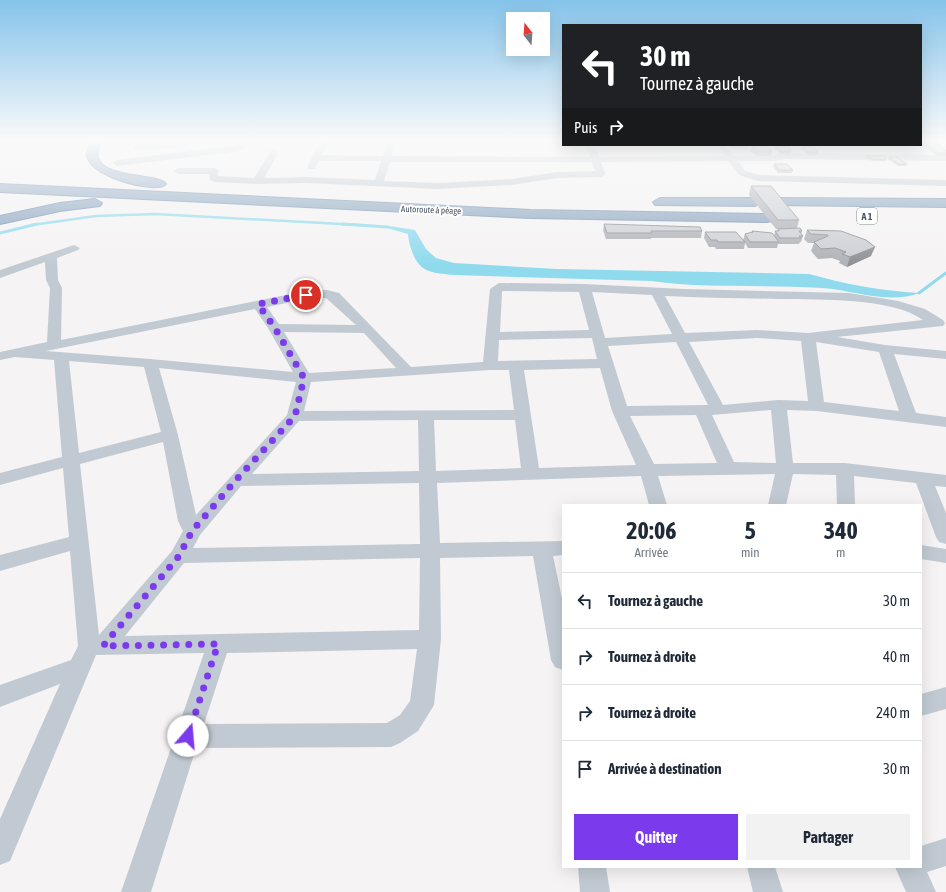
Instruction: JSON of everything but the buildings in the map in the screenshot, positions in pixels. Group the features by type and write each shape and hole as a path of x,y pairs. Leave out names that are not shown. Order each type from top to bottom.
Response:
{"highway":[{"path":"0,182 368,204"},
{"path":"151,182 205,189 368,204"},
{"name":"Autoroute à péage","path":"0,188 368,204 589,216 767,218"},
{"path":"0,220 60,207 93,203 138,201 368,204 604,202"},
{"path":"650,202 755,202"},
{"name":"A 1","path":"774,202 946,203"},
{"name":"A 1","path":"882,216 946,214"}],"street":[{"path":"344,182 383,182"},
{"path":"430,182 438,186 449,182"},
{"path":"894,182 946,183"},
{"path":"0,274 74,248"},
{"path":"51,256 52,280 56,288 57,351 91,653"},
{"path":"490,366 497,288 584,288 861,298 893,304 920,312 943,323"},
{"path":"584,288 620,411 648,471 658,504"},
{"path":"656,291 681,339 710,410 728,468"},
{"path":"7,355 57,351 258,304 306,295 327,294 334,296 368,329 406,371"},
{"path":"0,851 91,653 179,556 192,531 236,480 295,416 304,378 275,328 258,304"},
{"path":"808,337 854,331 943,323"},
{"path":"275,328 368,329"},
{"path":"492,336 681,339 757,334 808,337 885,349 946,355"},
{"path":"808,337 817,406"},
{"path":"885,349 909,417"},
{"path":"57,351 150,363 304,378 490,366 606,363"},
{"path":"150,363 170,435 188,522 192,531"},
{"path":"516,365 531,474"},
{"path":"777,504 785,469 778,405"},
{"path":"620,411 710,410 778,405 817,406 946,422"},
{"path":"295,416 523,415"},
{"path":"188,736 391,736 409,723 422,705 430,639 430,551 426,416"},
{"path":"0,478 170,435"},
{"path":"236,480 428,477 728,468 844,469 946,481"},
{"path":"844,469 846,504"},
{"path":"923,478 946,536"},
{"path":"0,563 79,541"},
{"path":"179,556 553,548 562,649"},
{"path":"922,552 946,556"},
{"path":"0,696 91,653 218,644 430,639"},
{"path":"136,892 218,644"},
{"path":"922,705 946,698"},
{"path":"922,860 946,852"},
{"path":"592,868 595,892"},
{"path":"761,868 768,892"},
{"path":"910,868 922,892"}],"water":[{"path":"389,226 415,230 426,249 436,258 454,263 557,269 809,274 836,281 891,291 919,293 896,298 871,296 822,288 715,286 651,281 442,274 424,269 416,261 411,250 408,234 387,228"}],"waterway":[{"path":"34,225 96,216 155,214 345,224"},
{"path":"345,224 360,225"},
{"path":"345,224 388,227"},
{"path":"0,233 34,225"},
{"path":"919,293 946,273"}],"route":[{"path":"188,736 218,644 103,646 179,556 192,531 236,480 295,416 304,378 275,328 258,304 306,295"}]}
